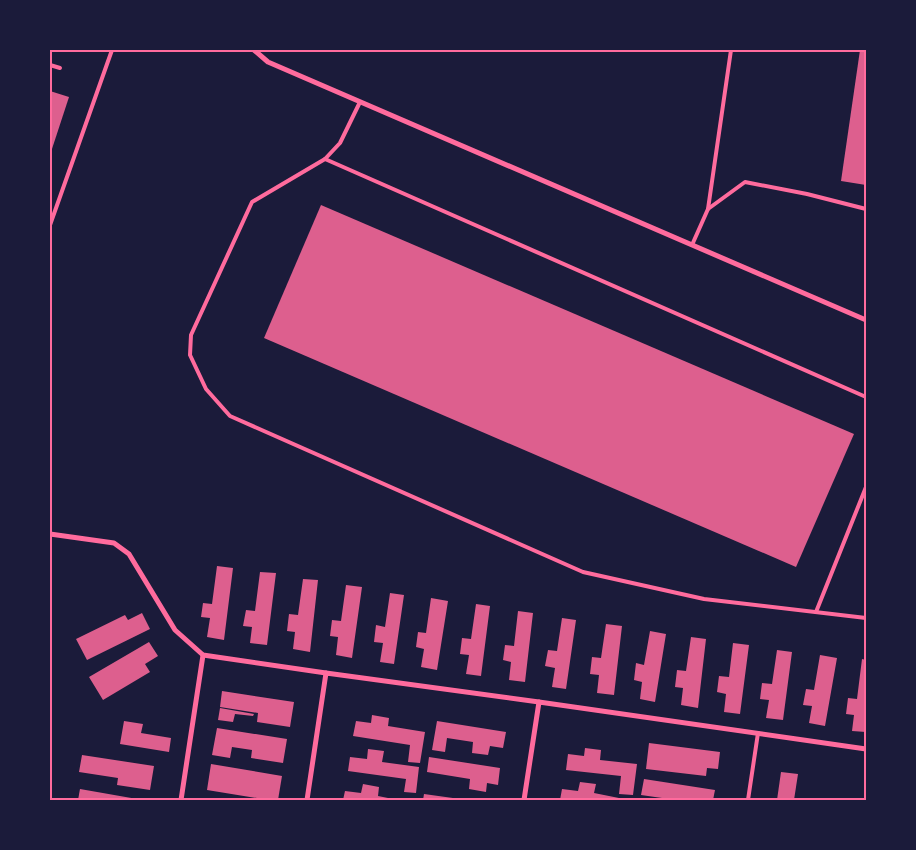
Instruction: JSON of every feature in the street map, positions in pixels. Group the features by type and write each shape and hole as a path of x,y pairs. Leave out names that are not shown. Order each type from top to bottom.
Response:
{"street":[{"path":"254,50 268,62 866,320"},
{"path":"50,534 114,543 129,554 175,630 203,655 866,749"},
{"path":"181,800 203,655"},
{"path":"307,800 326,673"},
{"path":"524,800 539,702"}],"lane":[{"path":"50,225 112,50"},
{"path":"692,245 708,208 731,50"},
{"path":"50,65 60,68"},
{"path":"360,102 340,143 325,159 252,202 191,335 190,354 206,389 230,416 583,572 704,600 866,618"},
{"path":"325,159 866,397"},
{"path":"708,208 745,182 807,194 866,209"},
{"path":"816,612 866,487"},
{"path":"748,800 758,733"}],"building":[{"path":"860,50 866,50 866,185 841,181"},
{"path":"50,91 69,97 50,155"},
{"path":"321,205 854,434 796,567 264,338"},
{"path":"217,566 233,568 224,640 207,637 210,618 201,617 203,603 212,604"},
{"path":"260,572 276,573 267,645 250,643 252,627 243,626 246,610 255,611"},
{"path":"303,579 318,580 310,652 293,649 295,632 287,631 289,614 298,615"},
{"path":"346,585 362,587 352,658 336,655 338,637 330,636 332,620 341,621"},
{"path":"390,593 404,595 394,664 380,662 383,643 374,642 376,625 385,627"},
{"path":"431,598 448,601 437,670 421,667 424,649 416,647 418,632 426,633"},
{"path":"476,604 490,606 481,676 466,674 469,655 460,654 462,638 471,639"},
{"path":"518,611 533,613 525,682 509,680 511,662 503,660 505,645 514,646"},
{"path":"142,613 150,629 87,660 76,639 125,615 128,620"},
{"path":"562,618 576,620 566,689 552,687 555,668 545,666 548,650 557,651"},
{"path":"606,624 622,626 614,695 597,693 599,675 590,674 592,657 601,658"},
{"path":"650,631 666,634 655,702 640,699 642,682 634,680 636,663 644,665"},
{"path":"691,637 706,639 698,708 681,705 683,688 675,687 677,670 686,671"},
{"path":"149,642 158,656 145,664 150,672 103,700 89,677"},
{"path":"733,643 749,645 740,714 724,712 726,694 717,692 719,676 729,677"},
{"path":"777,650 792,652 783,720 766,718 769,700 760,699 762,683 772,684"},
{"path":"820,655 837,658 825,726 809,723 812,706 803,705 806,689 814,690"},
{"path":"862,659 866,660 866,732 852,731 854,715 846,714 848,698 857,699"},
{"path":"222,691 294,702 290,727 257,722 258,713 220,707"},
{"path":"220,708 254,714 253,716 235,714 233,722 218,720"},
{"path":"372,715 389,718 388,726 425,732 420,763 408,762 410,745 353,736 356,721 371,723"},
{"path":"124,721 143,724 141,733 171,738 169,752 120,744"},
{"path":"437,721 506,732 503,748 490,746 488,755 472,753 473,742 447,738 445,752 432,750"},
{"path":"217,728 287,739 283,763 251,758 252,750 232,747 230,758 212,755"},
{"path":"649,743 720,752 718,769 707,768 706,776 646,769"},
{"path":"585,748 601,750 600,760 637,764 633,795 619,794 621,776 566,770 568,754 584,756"},
{"path":"368,749 384,751 382,762 419,767 416,793 404,792 406,779 348,771 350,757 367,759"},
{"path":"82,755 154,766 150,790 117,785 118,778 79,772"},
{"path":"429,757 500,768 498,785 487,783 486,792 469,789 470,779 427,772"},
{"path":"211,764 282,776 278,800 207,790"},
{"path":"781,772 798,774 794,800 777,800"},
{"path":"644,779 715,790 713,800 676,800 641,795"},
{"path":"580,782 596,784 594,793 629,800 560,800 562,789 578,791"},
{"path":"363,784 379,787 378,796 398,800 343,800 345,791 361,793"},
{"path":"80,789 137,799 137,800 78,800"},
{"path":"424,794 460,799 460,800 423,800"}]}
